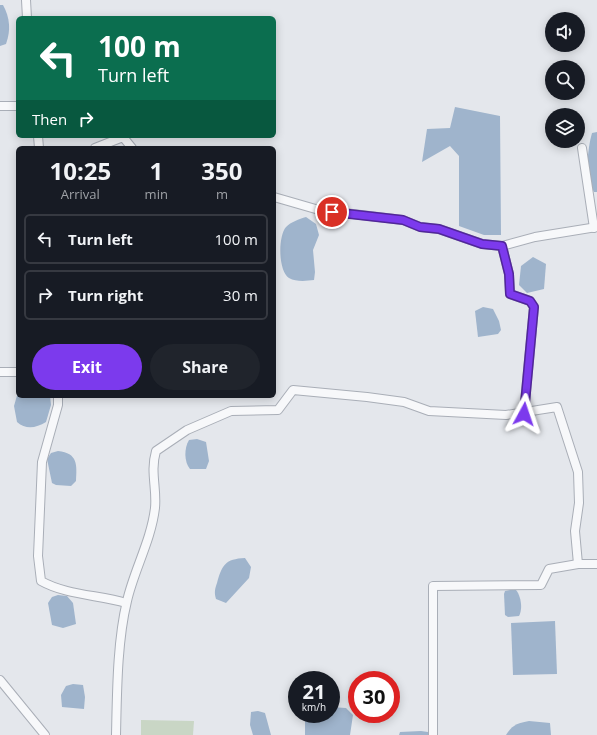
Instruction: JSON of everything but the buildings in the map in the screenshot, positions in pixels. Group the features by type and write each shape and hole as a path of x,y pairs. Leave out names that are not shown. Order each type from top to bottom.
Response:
{"street":[{"path":"26,0 27,16"},
{"path":"0,106 16,106"},
{"path":"100,146 120,138"},
{"path":"123,138 130,146"},
{"path":"276,198 319,210 403,220 420,227 439,229 482,244 502,246 535,237 596,228 582,148"},
{"path":"502,246 509,274 510,294 530,301 534,307 524,414"},
{"path":"0,372 16,372"},
{"path":"116,735 120,651 126,603 142,555 155,508 152,464 156,451 188,430 231,411 278,410 294,390 404,402 428,411 506,415 524,414 554,407 559,409 578,472 579,503 575,531 578,564"},
{"path":"58,398 58,405 42,462 38,556 42,581 48,585 126,603"},
{"path":"433,735 433,586 541,585 549,569 578,564 597,564"},
{"path":"0,680 44,735"}],"green space":[{"path":"141,720 194,721 193,735 141,735"}],"water":[{"path":"0,5 3,5 8,19 9,34 6,44 0,46"},
{"path":"455,107 500,116 501,235 484,235 459,226 459,156 450,146 422,162 427,129 450,128"},
{"path":"597,132 597,192 594,192 589,179 588,155 592,133"},
{"path":"306,217 316,224 319,235 313,250 315,272 314,280 298,281 289,278 285,274 281,261 281,245 283,231 286,227 295,221"},
{"path":"533,257 546,264 544,289 527,293 519,285 521,266"},
{"path":"483,307 493,309 499,321 501,330 498,334 478,337 475,311"},
{"path":"16,398 50,398 51,405 46,422 39,426 27,427 20,425 17,422 14,406"},
{"path":"197,439 206,442 209,461 206,469 190,469 187,463 185,455 187,443 189,440"},
{"path":"58,451 69,454 75,461 76,481 71,486 56,485 52,483 47,459 51,453"},
{"path":"245,558 251,567 249,578 226,603 216,599 215,589 225,564 233,560"},
{"path":"516,590 519,596 521,606 519,616 508,617 505,615 504,594 505,591"},
{"path":"58,595 67,596 73,603 76,624 63,628 52,625 48,603 52,597"},
{"path":"555,621 557,674 513,675 511,623"},
{"path":"73,684 83,685 85,697 84,709 62,707 61,695 66,686"},
{"path":"340,708 346,708 348,710 348,723 352,723 350,735 305,735 305,723 340,723"},
{"path":"258,711 265,713 271,735 253,735 250,725 251,712"},
{"path":"529,721 550,723 551,735 506,735 516,725"},
{"path":"400,732 428,732 429,735 399,735"}],"route":[{"path":"332,212 403,220 420,227 439,229 482,244 502,246 509,274 510,294 530,301 534,307 524,414"}]}
